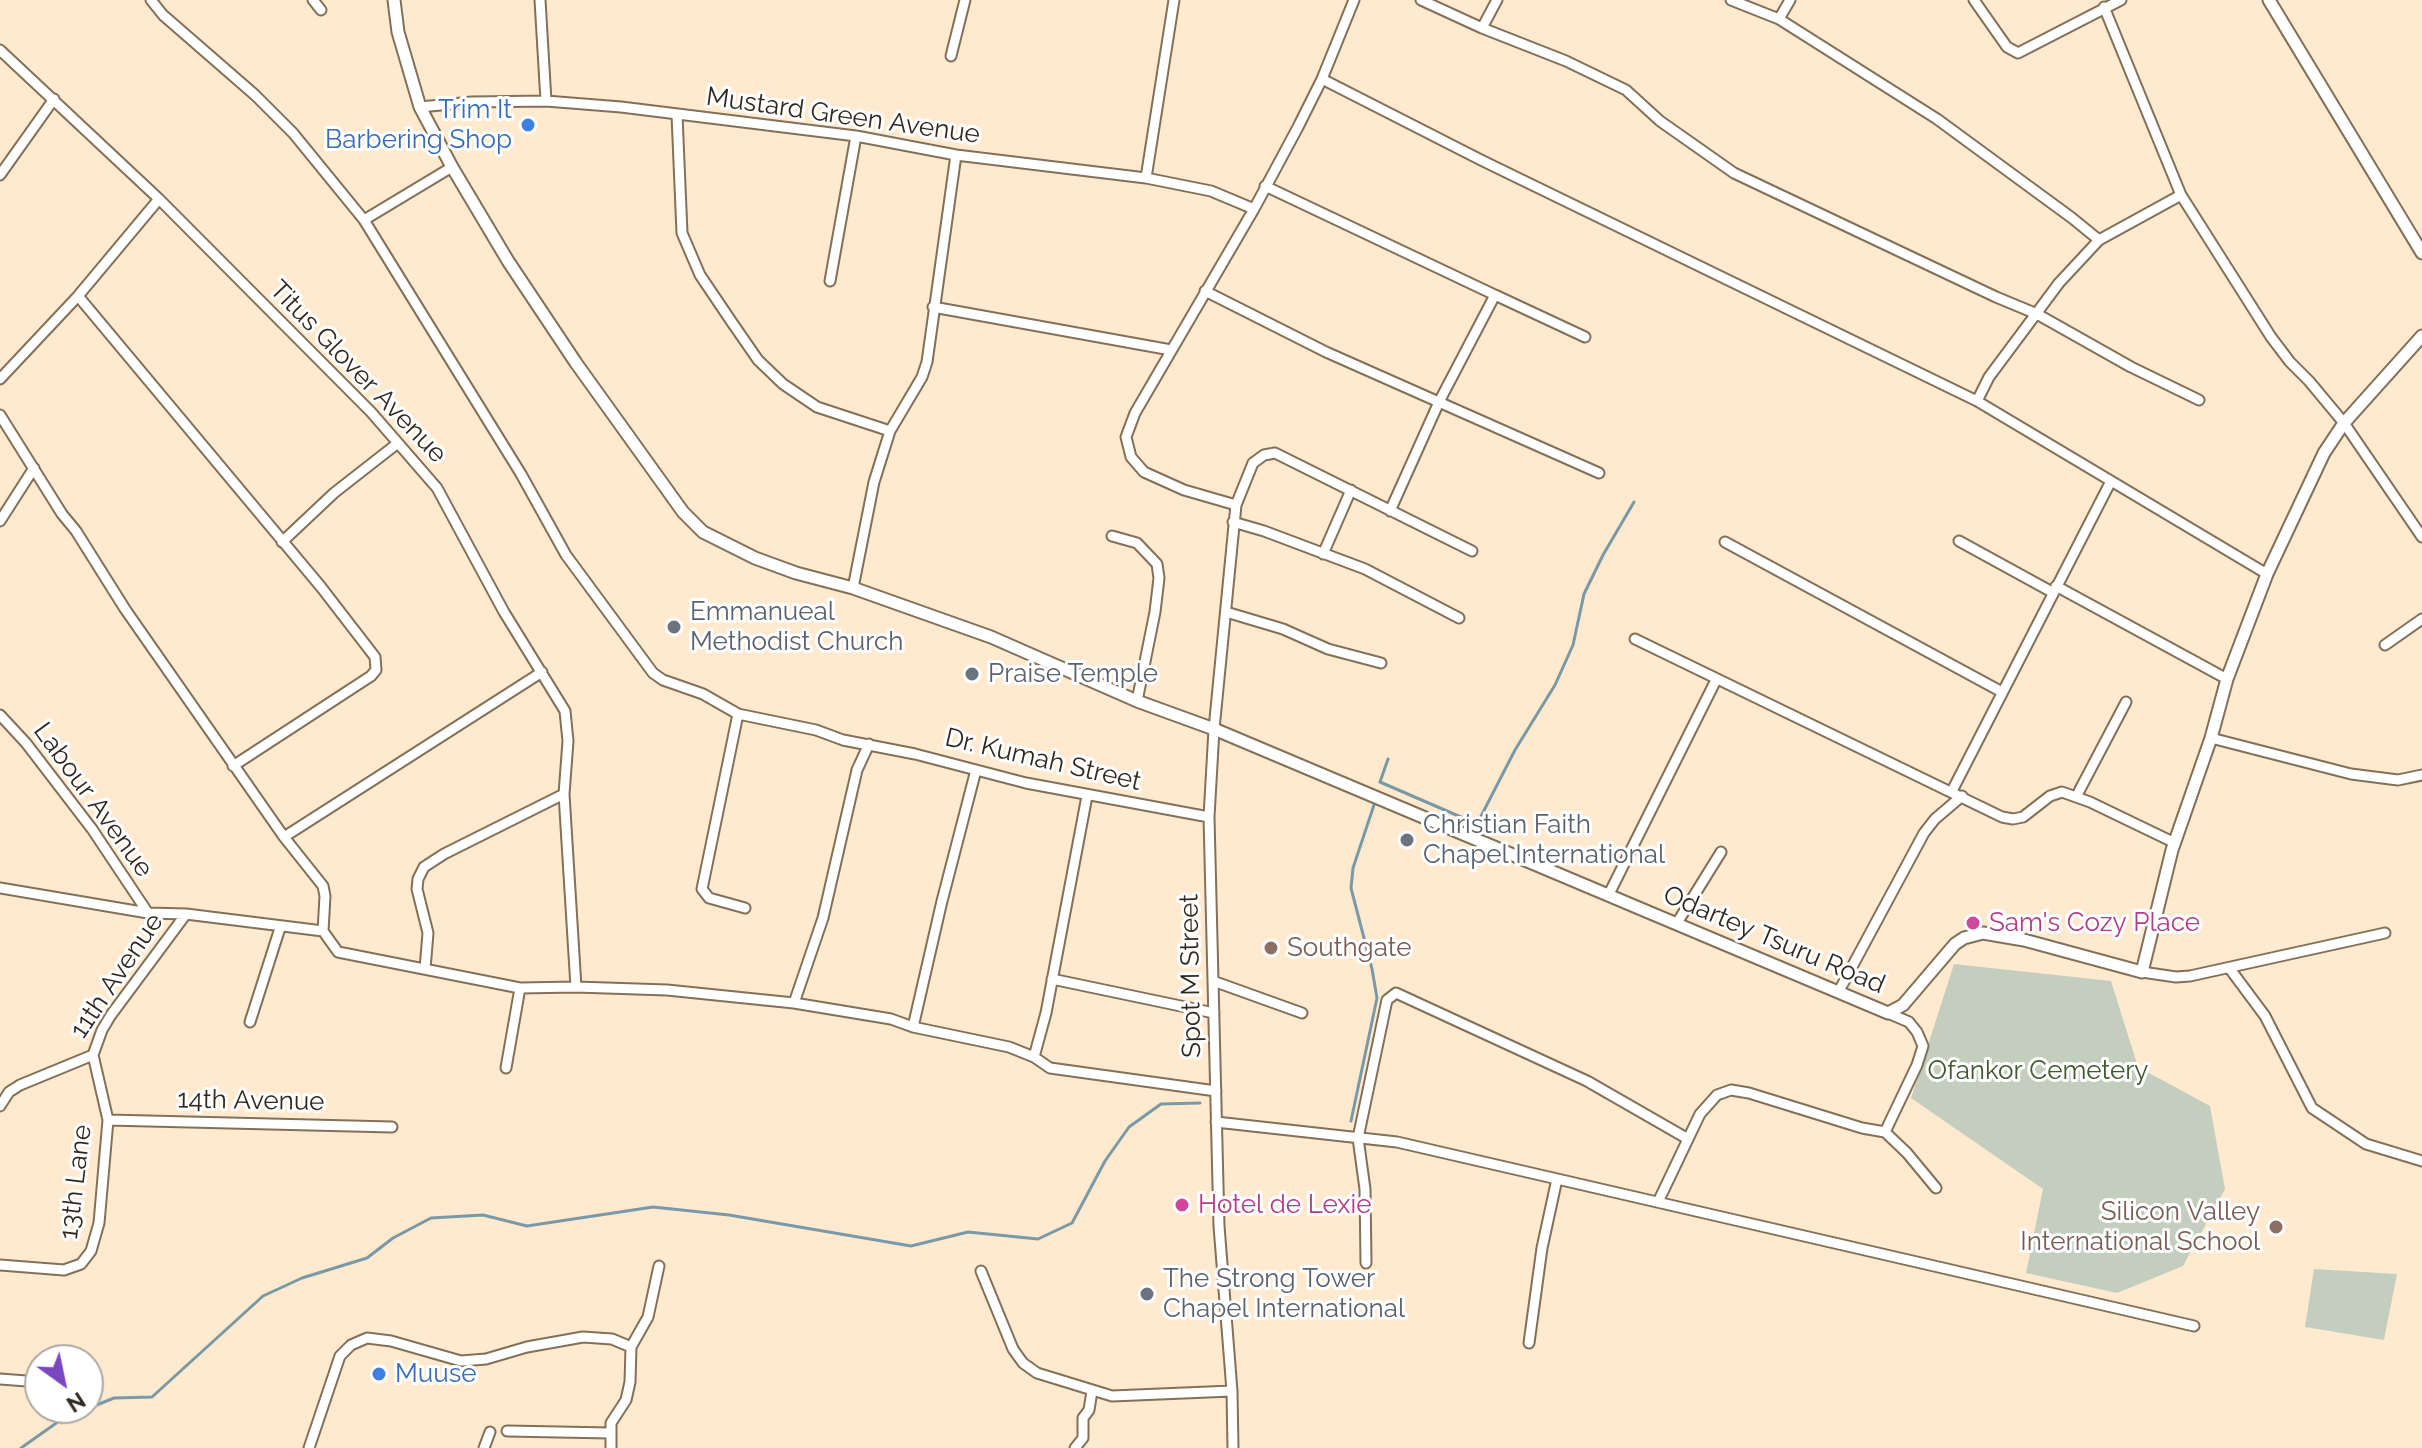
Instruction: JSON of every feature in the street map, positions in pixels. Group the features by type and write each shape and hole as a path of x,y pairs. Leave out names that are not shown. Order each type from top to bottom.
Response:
{"street":[{"name":"Dr. Kumah Street","path":"151,0 163,15 255,95 293,133 364,220 521,474 566,555 644,664 663,680 703,694 738,714 1087,796 1209,817"},
{"path":"313,0 321,10"},
{"name":"Odartey Tsuru Road","path":"394,0 398,32 420,107 452,167 508,261 576,363 694,525 703,532 755,558 946,620 1033,655 1888,1013 1903,1005 1955,944 1983,933 2024,940 2142,972"},
{"path":"540,0 546,101"},
{"path":"951,56 965,0"},
{"path":"1146,178 1174,0"},
{"path":"1236,505 1168,484 1144,472 1131,457 1126,437 1135,413 1254,209 1322,79 1354,0"},
{"path":"1421,0 1566,61 1626,90 1660,121 1734,173 2037,314 2131,367 2199,400"},
{"path":"1482,28 1497,0"},
{"path":"1731,0 1779,19 1937,119 2099,240"},
{"path":"1779,19 1790,0"},
{"path":"1974,0 2007,47 2018,53 2120,0"},
{"path":"2269,0 2422,253"},
{"path":"2104,7 2181,195 2290,362 2344,423 2422,537"},
{"name":"Titus Glover Avenue","path":"0,50 159,199 371,412 437,488 504,612 565,711 564,794 576,987"},
{"path":"1322,79 1977,401 2267,574"},
{"path":"0,175 54,99"},
{"name":"Mustard Green Avenue","path":"420,107 472,102 546,101 856,136 956,155 1146,178 1211,191 1254,209"},
{"path":"677,115 682,233 700,275 731,321 758,360 783,384 817,407 890,431"},
{"path":"830,281 856,136"},
{"path":"853,588 874,482 890,431 922,377 929,352 956,155"},
{"path":"364,220 452,167"},
{"path":"1265,186 1585,337"},
{"path":"1977,401 1989,377 2077,261 2099,240 2181,195"},
{"path":"0,379 78,296 159,199"},
{"path":"1205,291 1326,352 1599,473"},
{"path":"1390,511 1439,402 1495,295"},
{"path":"78,296 375,657 376,670 371,676 233,766"},
{"path":"933,307 1171,350"},
{"path":"2385,933 2230,969 2176,977 2142,972 2175,843 2211,738 2227,679 2267,574 2324,453 2344,423 2422,336"},
{"path":"0,415 125,609 233,766 323,886 323,931 338,952 520,988 667,990 794,1003 891,1019 913,1027 1009,1047 1034,1057 1050,1068 1216,1091"},
{"path":"282,542 334,493 398,443"},
{"name":"Spot M Street","path":"1233,1448 1232,1391 1219,1226 1209,817 1233,522 1236,505 1253,463 1264,455 1275,453 1351,490"},
{"path":"0,521 34,468"},
{"path":"1952,791 2111,481"},
{"path":"1323,554 1351,490 1472,551"},
{"path":"1233,522 1365,569 1459,618"},
{"path":"1112,536 1137,543 1157,564 1159,578 1155,612 1137,701"},
{"path":"1959,541 2227,679"},
{"path":"1725,542 2002,692"},
{"path":"1226,612 1283,629 1328,649 1381,663"},
{"path":"2385,645 2422,619"},
{"path":"1635,639 2002,817 2013,819 2028,814 2050,796 2062,792 2175,843"},
{"path":"284,837 542,672"},
{"path":"1609,894 1716,680"},
{"path":"2076,797 2126,702"},
{"path":"738,714 702,889 709,898 745,908"},
{"name":"Labour Avenue","path":"0,715 36,755 83,817 148,913"},
{"path":"2211,738 2351,774 2398,780 2422,775"},
{"path":"794,1003 823,918 857,770 869,744"},
{"path":"913,1027 976,770"},
{"path":"425,969 428,933 417,889 424,867 564,794"},
{"path":"1034,1057 1043,1028 1087,796"},
{"path":"1839,991 1924,833 1962,796"},
{"path":"1677,923 1721,852"},
{"path":"0,888 148,913 186,914 323,931"},
{"name":"11th Avenue","path":"0,1106 9,1092 20,1085 93,1055 111,1015 186,914"},
{"path":"250,1022 280,928"},
{"path":"2230,969 2265,1016 2312,1108 2366,1144 2422,1161"},
{"path":"1052,979 1214,1013"},
{"path":"1213,981 1302,1013"},
{"path":"506,1068 520,988"},
{"path":"1366,1263 1365,1189 1358,1138 1387,1000 1396,993 1587,1081 1688,1139"},
{"path":"1885,1132 1923,1046 1909,1022 1888,1013"},
{"name":"13th Lane","path":"0,1265 64,1270 81,1264 91,1251 99,1223 108,1120 93,1055"},
{"path":"1658,1202 1700,1114 1717,1095 1731,1090 1885,1132 1936,1188"},
{"name":"14th Avenue","path":"108,1120 392,1127"},
{"path":"1216,1122 1397,1142 2194,1326"},
{"path":"1529,1343 1540,1261 1557,1179"},
{"path":"611,1448 610,1433 615,1415 627,1396 632,1367 631,1347 648,1317 659,1266"},
{"path":"981,1271 1013,1349 1023,1363 1037,1373 1112,1396 1232,1391"},
{"path":"309,1448 340,1356 360,1340 391,1341 461,1361 486,1359 527,1347 583,1337 612,1339 631,1347"},
{"path":"0,1379 24,1381"},
{"path":"1075,1448 1082,1441 1083,1418 1089,1410 1092,1391"},
{"path":"507,1431 610,1433"},
{"path":"484,1448 490,1432"}],"green space":[{"name":"Ofankor Cemetery","path":"1954,964 2111,981 2138,1067 2210,1106 2225,1189 2183,1266 2117,1293 2026,1273 2043,1189 1911,1098"},
{"path":"2314,1269 2397,1274 2384,1340 2305,1327"}],"waterway":[{"path":"1388,759 1380,782 1477,824 1515,750 1555,685 1573,645 1584,594 1634,502"},
{"path":"1351,1121 1377,998 1351,888 1353,868 1374,805"},
{"path":"21,1448 62,1419 114,1398 152,1397 263,1296 302,1278 367,1258 393,1238 431,1218 483,1215 527,1226 653,1207 729,1215 911,1246 968,1232 1038,1239 1072,1223 1105,1161 1129,1127 1161,1104 1200,1103"}],"place":[{"name":"Trim It Barbering Shop","path":"528,125"},
{"name":"Emmanueal Methodist Church","path":"674,627"},
{"name":"Praise Temple","path":"972,674"},
{"name":"Christian Faith Chapel International","path":"1407,840"},
{"name":"Sam's Cozy Place","path":"1973,923"},
{"name":"Southgate","path":"1271,948"},
{"name":"Hotel de Lexie","path":"1182,1205"},
{"name":"Silicon Valley International School","path":"2276,1227"},
{"name":"The Strong Tower Chapel International","path":"1147,1294"},
{"name":"Muuse","path":"379,1374"}]}
